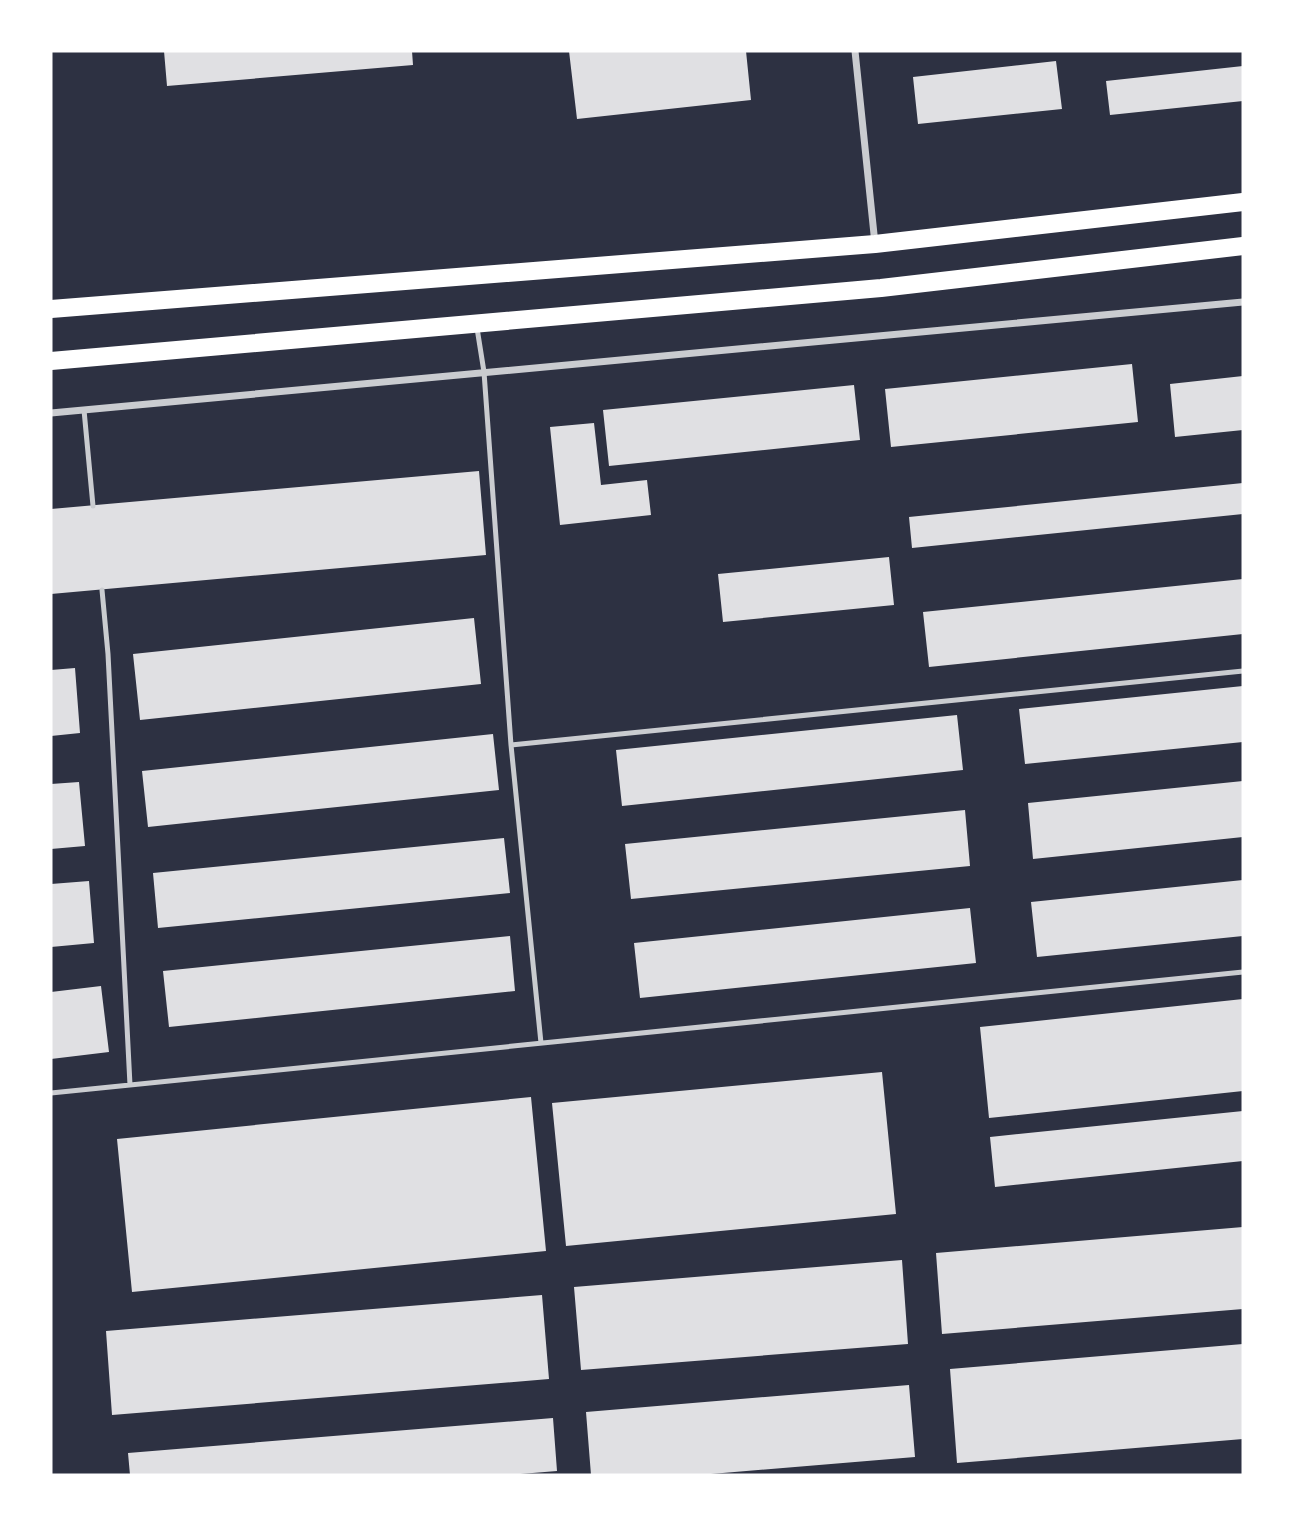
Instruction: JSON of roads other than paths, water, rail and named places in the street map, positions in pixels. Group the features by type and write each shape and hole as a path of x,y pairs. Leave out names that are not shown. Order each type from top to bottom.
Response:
{"main road":[{"path":"51,309 875,244 1243,202"},
{"path":"51,361 881,288 1243,246"}],"street":[{"path":"855,51 875,244"},
{"path":"51,413 1243,302"}],"lane":[{"path":"476,322 484,372 511,745 541,1043"},
{"path":"84,410 93,506"},
{"path":"102,590 109,668 130,1085"},
{"path":"511,745 1243,671"},
{"path":"51,1093 1243,972"}]}
